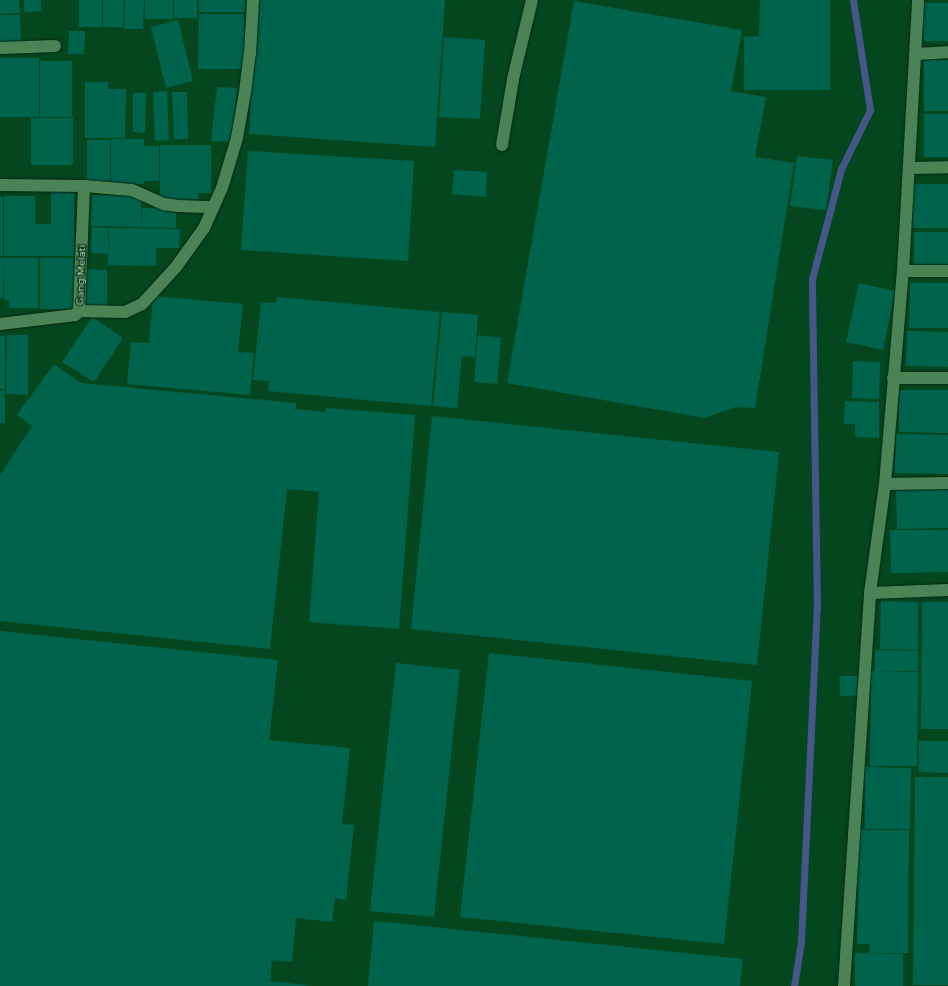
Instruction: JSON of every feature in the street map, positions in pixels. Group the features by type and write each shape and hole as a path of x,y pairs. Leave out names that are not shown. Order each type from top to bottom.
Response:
{"street":[{"path":"80,310 125,312 142,304 176,267 204,228 222,188 234,145 242,108 250,54 253,0"},
{"path":"502,145 513,79 532,0"},
{"path":"844,986 870,593 884,484 903,271 918,0"},
{"path":"0,48 55,46"},
{"path":"915,54 948,52"},
{"path":"909,168 948,168"},
{"path":"0,185 82,186 132,190 164,204 213,207"},
{"name":"Gang Melati","path":"0,324 75,315 80,310 82,186"},
{"path":"903,271 948,271"},
{"path":"893,378 948,378"},
{"path":"884,484 948,483"},
{"path":"870,593 948,590"}],"building":[{"path":"0,0 19,0 20,13 0,14"},
{"path":"24,0 41,0 41,11 24,12"},
{"path":"79,0 102,0 102,27 79,27"},
{"path":"103,0 124,0 123,27 103,27"},
{"path":"125,0 144,0 143,29 124,29"},
{"path":"145,0 173,0 173,19 145,19"},
{"path":"174,0 197,0 197,18 174,18"},
{"path":"199,0 245,0 245,12 199,12"},
{"path":"257,0 445,0 435,147 249,134"},
{"path":"760,0 830,0 830,90 744,90 744,36 759,37"},
{"path":"574,1 742,30 731,91 766,97 755,157 794,163 755,408 736,407 705,418 507,383"},
{"path":"923,3 948,3 948,41 924,41"},
{"path":"199,14 244,14 244,69 198,69"},
{"path":"0,15 20,15 21,42 0,43"},
{"path":"178,20 193,81 166,88 151,27"},
{"path":"69,31 85,31 84,54 68,54"},
{"path":"444,37 485,40 480,119 439,117"},
{"path":"0,58 39,58 39,117 0,117"},
{"path":"924,60 948,60 948,111 924,111"},
{"path":"40,61 72,61 72,117 40,117"},
{"path":"85,82 108,82 108,89 126,89 125,138 85,138"},
{"path":"217,87 237,88 232,142 211,141"},
{"path":"167,91 169,140 155,141 153,92"},
{"path":"172,92 187,92 188,139 174,139"},
{"path":"133,93 146,93 145,133 133,132"},
{"path":"924,114 948,114 948,157 924,157"},
{"path":"31,118 73,118 73,165 31,165"},
{"path":"111,139 144,139 144,146 159,146 159,181 144,181 144,184 111,184"},
{"path":"87,140 110,140 110,184 87,184"},
{"path":"160,145 211,145 211,193 198,193 198,199 160,201"},
{"path":"248,151 414,161 408,261 241,250"},
{"path":"797,156 833,160 826,210 790,206"},
{"path":"454,170 487,172 486,197 452,194"},
{"path":"913,184 948,184 948,228 913,228"},
{"path":"51,192 74,193 74,256 4,256 4,196 35,196 35,224 51,224"},
{"path":"92,195 141,196 141,227 91,226"},
{"path":"0,197 3,197 3,256 0,256"},
{"path":"142,208 176,208 176,228 141,227"},
{"path":"92,227 108,228 108,254 91,253"},
{"path":"109,228 180,229 179,248 156,248 156,266 108,265"},
{"path":"914,232 948,232 948,266 914,266"},
{"path":"0,258 4,258 3,298 0,298"},
{"path":"4,258 38,258 38,308 9,308 9,300 4,300"},
{"path":"40,258 74,258 74,309 40,309"},
{"path":"84,269 107,270 107,309 89,309 89,305 83,305"},
{"path":"859,283 895,291 883,350 846,342"},
{"path":"910,283 948,283 948,328 909,328"},
{"path":"153,296 243,304 238,352 254,353 250,395 127,384 131,342 149,343"},
{"path":"277,297 440,312 431,406 268,391 269,381 253,380 261,302 276,303"},
{"path":"442,312 478,315 475,357 462,356 457,408 433,406"},
{"path":"92,317 123,338 94,382 62,362"},
{"path":"907,331 948,332 948,367 906,366"},
{"path":"7,335 28,335 28,395 6,394"},
{"path":"478,335 501,338 497,384 474,382"},
{"path":"0,336 5,336 5,389 0,389"},
{"path":"853,361 880,362 879,399 852,398"},
{"path":"54,364 81,383 296,403 296,409 325,412 326,408 415,415 399,629 309,622 319,492 287,489 270,649 0,621 0,475 32,426 17,415"},
{"path":"0,390 5,390 5,423 0,423"},
{"path":"899,390 948,390 948,433 899,432"},
{"path":"845,401 879,402 879,438 855,437 855,424 844,424"},
{"path":"432,416 779,452 757,665 411,629"},
{"path":"896,434 948,435 948,474 895,473"},
{"path":"948,489 948,528 897,529 896,490"},
{"path":"890,530 948,530 948,572 891,573"},
{"path":"881,601 918,602 918,650 880,649"},
{"path":"922,602 948,602 948,729 921,729"},
{"path":"0,631 278,660 269,740 350,748 342,824 354,825 346,900 335,898 332,922 296,918 292,962 272,960 270,981 312,986 0,986"},
{"path":"875,650 918,651 918,671 875,671"},
{"path":"489,653 752,681 724,944 460,917"},
{"path":"396,663 460,670 434,917 370,911"},
{"path":"871,671 918,672 917,766 870,766"},
{"path":"840,676 860,676 861,695 840,696"},
{"path":"919,741 948,741 948,773 919,772"},
{"path":"865,767 911,768 910,829 865,829"},
{"path":"915,777 948,777 948,985 913,985"},
{"path":"859,830 909,830 908,953 869,953 870,944 857,944"},
{"path":"374,921 743,959 740,986 368,986"},
{"path":"855,953 903,954 903,986 855,986"}],"waterway":[{"path":"794,986 801,942 817,608 812,279 841,169 870,110 853,0"}]}
